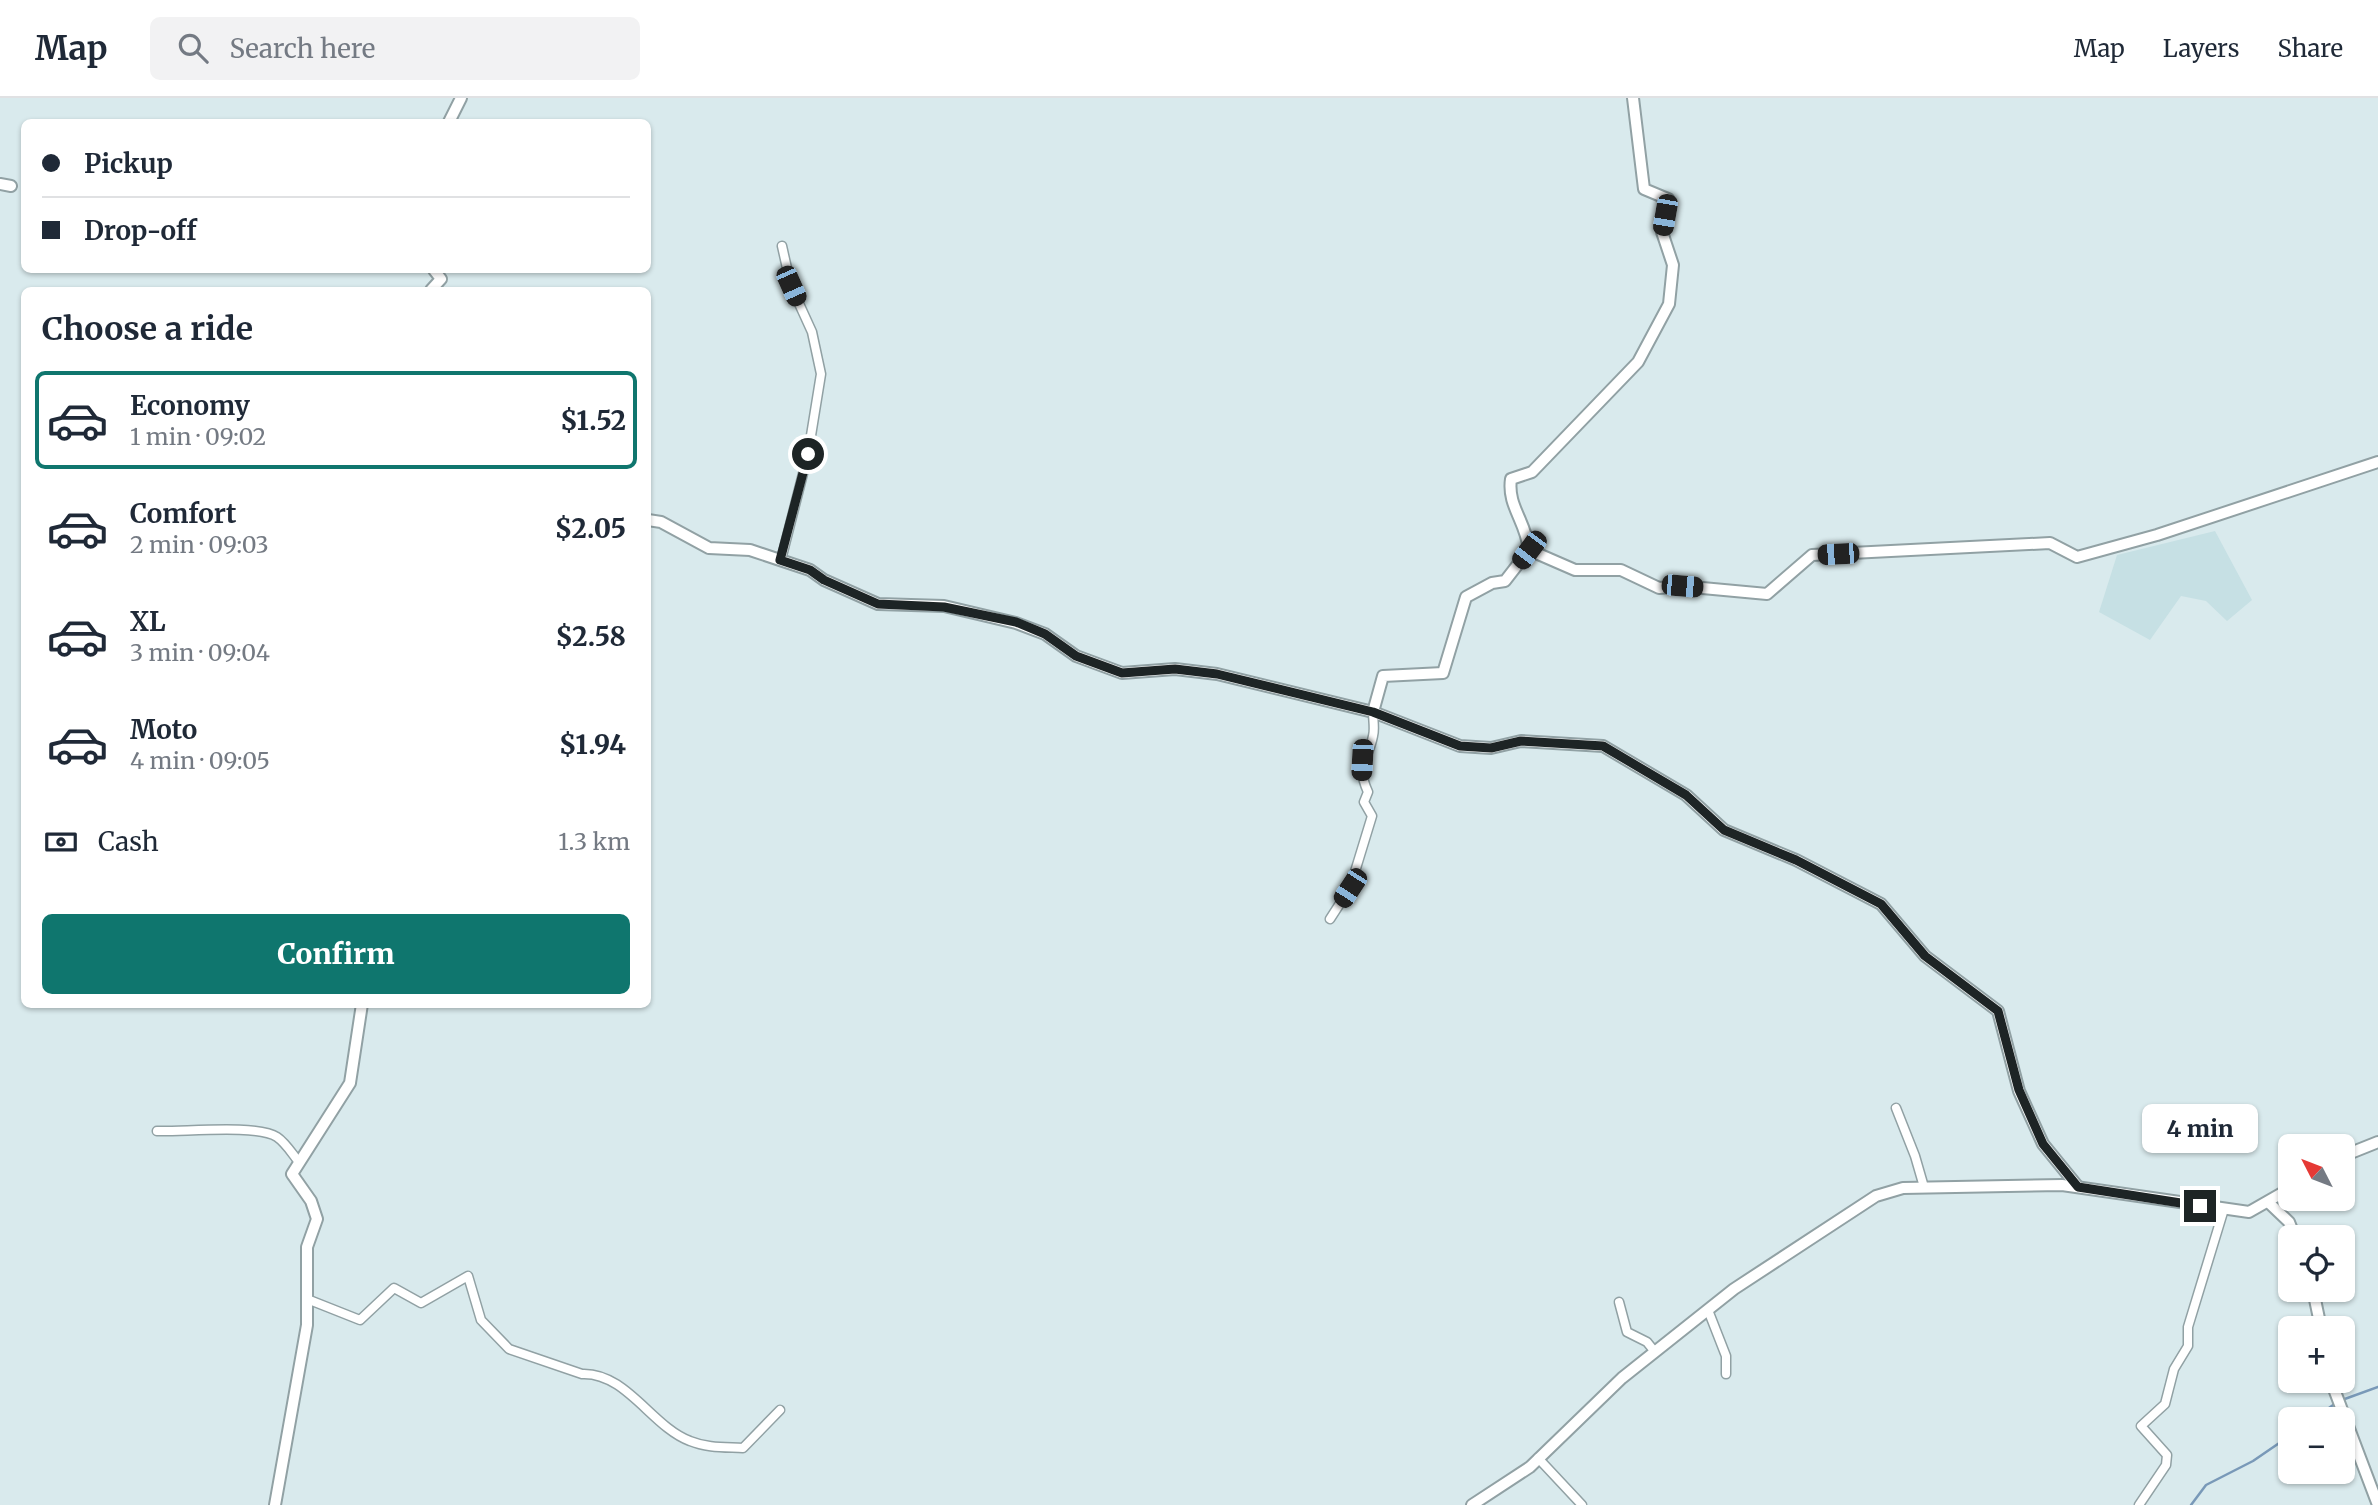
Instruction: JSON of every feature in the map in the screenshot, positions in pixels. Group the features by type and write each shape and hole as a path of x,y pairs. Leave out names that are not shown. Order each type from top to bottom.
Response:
{"street":[{"path":"450,119 461,98"},
{"path":"1330,919 1350,888 1372,816 1364,802 1368,792 1361,777 1362,760 1373,737 1373,712 1383,676 1443,673 1466,597 1492,583 1505,581 1529,550 1527,530 1509,495 1511,479 1532,472 1630,371 1668,304 1673,265 1662,232 1668,199 1644,189 1633,98"},
{"path":"780,560 808,454 821,374 812,332 791,286 782,246"},
{"path":"434,287 442,279 437,273"},
{"path":"1529,550 1575,570 1621,570 1659,588 1682,586 1767,594 1812,555 2050,542 2077,557 2157,535 2378,462"},
{"path":"651,520 661,522 709,548 750,550 810,570 824,580 878,604 944,607 1016,622 1045,634 1076,656 1122,673 1175,669 1217,674 1373,712 1460,746 1491,748 1521,741 1603,746 1686,795 1724,830 1796,860 1881,904 1925,956 1998,1011 2019,1090 2043,1144 2078,1187"},
{"path":"275,1505 307,1325 307,1247 317,1219 311,1201 292,1174 350,1083 361,1008"},
{"path":"1896,1108 1924,1187"},
{"path":"157,1131 207,1129 276,1136 299,1162"},
{"path":"2356,1151 2378,1142"},
{"path":"1472,1505 1538,1458 1622,1378 1734,1289 1877,1196 1903,1188 1978,1184 2078,1187 2249,1212 2278,1196"},
{"path":"2268,1202 2290,1225"},
{"path":"2139,1505 2166,1465 2167,1455 2141,1426 2165,1404 2174,1369 2188,1346 2188,1328 2224,1209"},
{"path":"307,1298 360,1320 394,1288 421,1303 468,1276 481,1320 509,1349 582,1374 594,1373 621,1388 687,1441 705,1446 743,1448 780,1410"},
{"path":"1619,1302 1627,1332 1647,1342 1655,1352"},
{"path":"1708,1310 1726,1356 1726,1374"},
{"path":"2355,1446 2378,1505"},
{"path":"1538,1458 1582,1505"}],"shaded area":[{"path":"2215,531 2252,600 2227,621 2206,601 2181,596 2150,640 2099,612 2117,555"}],"waterway":[{"path":"2342,1400 2378,1387"},
{"path":"2330,1407 2336,1403"},
{"path":"2191,1505 2206,1485 2253,1461 2278,1444"}],"route":[{"path":"808,454 780,560 810,570 824,580 878,604 944,607 1016,622 1045,634 1076,656 1122,673 1175,669 1217,674 1373,712 1460,746 1491,748 1521,741 1603,746 1686,795 1724,830 1796,860 1881,904 1925,956 1998,1011 2019,1090 2043,1144 2078,1187 2200,1206"}]}
